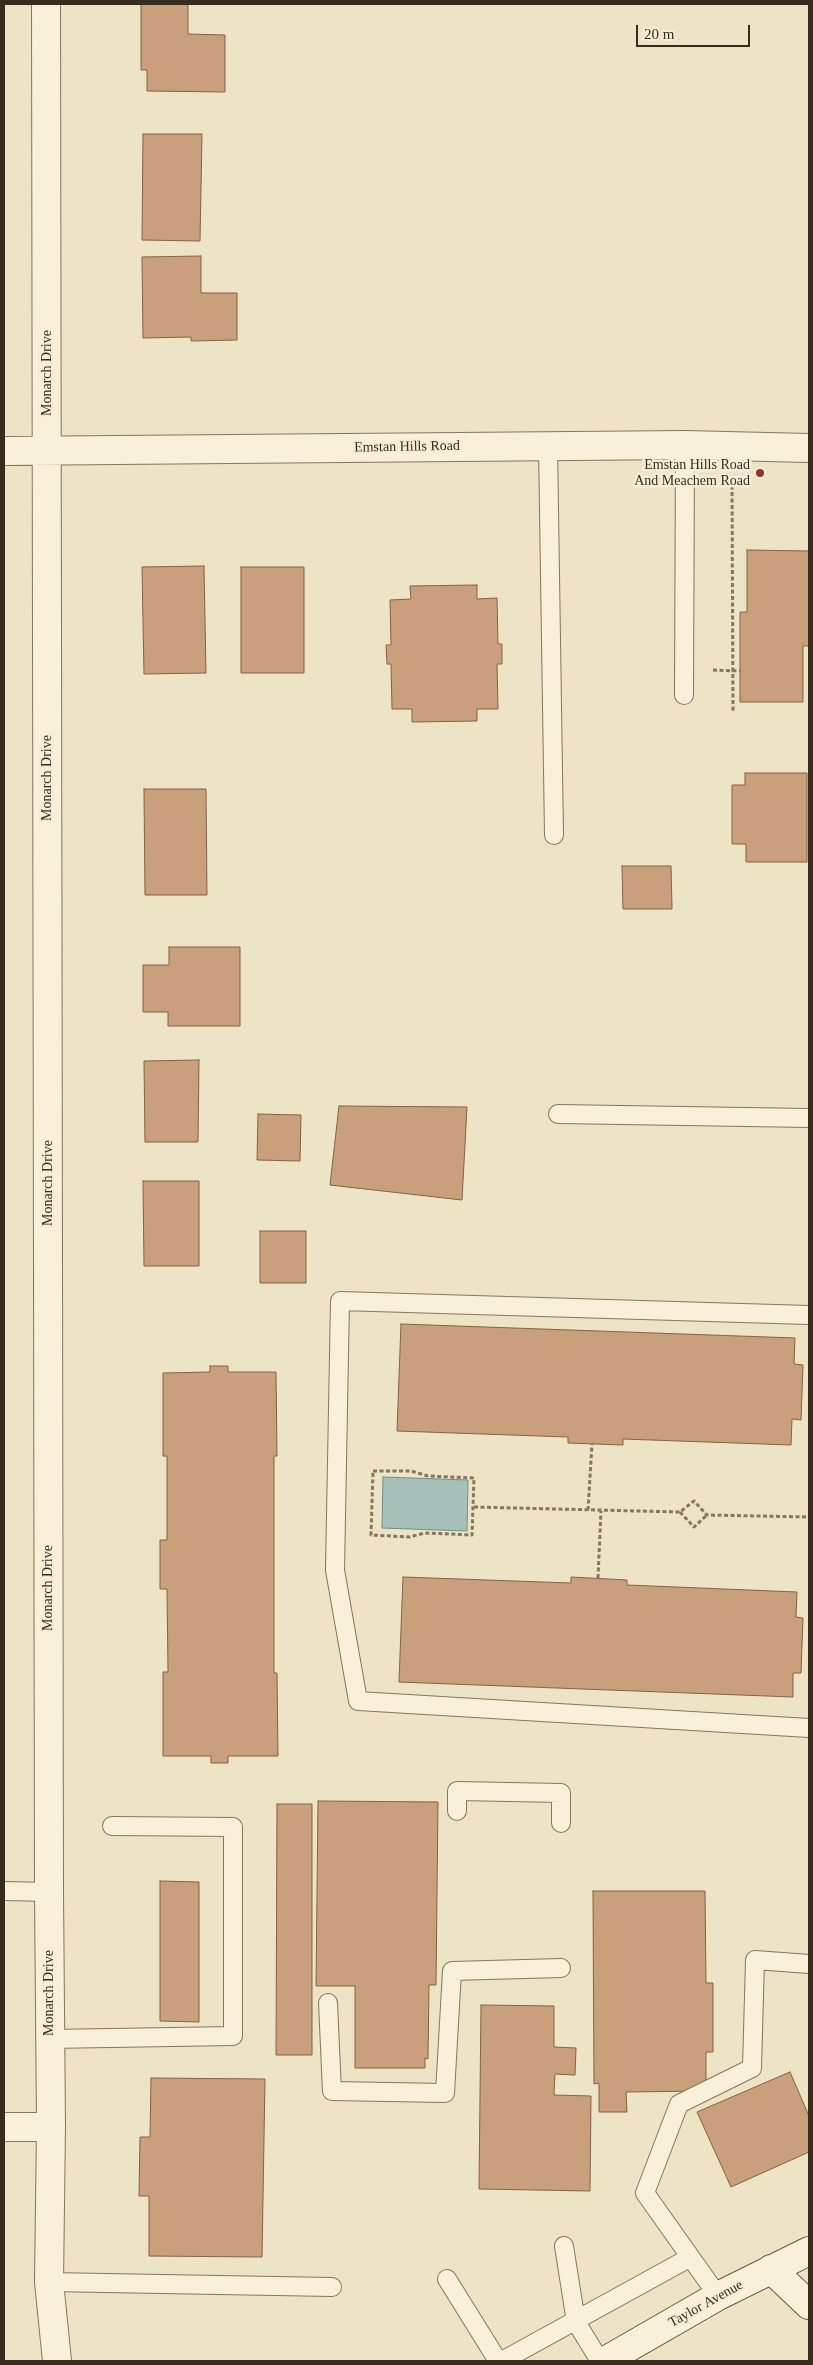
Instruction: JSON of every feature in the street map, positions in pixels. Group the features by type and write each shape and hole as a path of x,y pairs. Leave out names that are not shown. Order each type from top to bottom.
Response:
{"street":[{"name":"Monarch Drive","path":"46,4 50,2282 57,2361"},
{"name":"Emstan Hills Road","path":"4,451 685,444 809,448"},
{"path":"4,2127 51,2127"},
{"name":"Taylor Avenue","path":"605,2361 718,2296 809,2252"},
{"path":"771,2269 809,2305"}],"lane":[{"path":"684,695 685,444"},
{"path":"548,445 554,834"},
{"path":"558,1114 809,1118"},
{"path":"809,1315 340,1301 335,1570 358,1701 809,1728"},
{"path":"457,1811 457,1791 561,1793 561,1824"},
{"path":"50,2039 232,2036 233,1827 112,1826"},
{"path":"4,1892 49,1892"},
{"path":"718,2296 689,2258 645,2192 679,2104 752,2068 755,1960 809,1964"},
{"path":"328,2003 332,2091 445,2092 452,1971 561,1968"},
{"path":"564,2246 576,2322 600,2361"},
{"path":"502,2361 576,2322 689,2258"},
{"path":"447,2279 498,2361"},
{"path":"50,2282 332,2287"}],"path":[{"path":"732,446 733,712"},
{"path":"588,1510 592,1444"},
{"path":"373,1471 411,1471 428,1476 474,1478 474,1507 472,1535 425,1533 409,1537 371,1535 373,1471"},
{"path":"474,1507 680,1512 694,1501 707,1515"},
{"path":"598,1578 601,1511"},
{"path":"680,1512 694,1526 707,1515 809,1517"}],"water":[{"path":"383,1477 468,1480 467,1531 382,1528"}],"building":[{"path":"141,4 188,4 188,34 225,35 225,92 147,91 147,70 141,70"},
{"path":"143,134 202,134 200,241 142,240"},
{"path":"201,256 201,293 237,293 237,340 191,341 191,337 143,338 142,257"},
{"path":"747,550 809,551 809,646 803,646 803,702 740,702 740,612 747,612"},
{"path":"204,566 206,673 144,674 142,567"},
{"path":"241,567 304,567 304,673 241,673"},
{"path":"477,585 477,599 497,598 498,644 502,644 502,664 497,664 498,709 477,709 477,721 412,722 412,709 392,709 391,664 387,664 386,645 391,645 390,600 411,599 410,586"},
{"path":"745,773 807,773 807,862 746,862 746,844 732,844 732,785 745,785"},
{"path":"144,789 206,789 207,895 145,895"},
{"path":"622,866 671,866 672,909 623,909"},
{"path":"169,947 240,947 240,1026 168,1026 168,1012 143,1012 143,965 169,965"},
{"path":"199,1060 198,1142 145,1142 144,1061"},
{"path":"339,1106 467,1107 462,1200 330,1185"},
{"path":"258,1114 301,1115 300,1161 257,1160"},
{"path":"143,1181 199,1181 199,1266 144,1266"},
{"path":"260,1231 306,1231 306,1283 260,1283"},
{"path":"401,1324 795,1338 794,1364 803,1365 801,1420 792,1419 791,1445 623,1439 623,1445 568,1443 568,1437 397,1431"},
{"path":"210,1366 228,1366 228,1372 276,1372 277,1456 274,1456 274,1673 277,1673 278,1756 228,1756 228,1763 211,1763 211,1756 163,1756 163,1672 168,1672 167,1589 160,1589 160,1540 167,1540 167,1456 163,1456 163,1373 210,1372"},
{"path":"403,1577 571,1583 571,1577 627,1580 627,1585 797,1592 796,1617 803,1618 801,1673 793,1673 793,1697 399,1682"},
{"path":"318,1801 438,1802 436,1985 429,1985 428,2059 425,2058 425,2068 355,2068 355,1986 316,1986"},
{"path":"277,1804 312,1804 312,2055 276,2055"},
{"path":"160,1881 199,1882 199,2022 160,2021"},
{"path":"593,1891 705,1891 706,1983 713,1983 713,2052 706,2052 706,2084 701,2091 626,2092 627,2112 599,2112 599,2083 594,2084"},
{"path":"481,2005 554,2006 554,2047 576,2048 575,2075 555,2074 554,2095 591,2096 590,2191 479,2189"},
{"path":"790,2072 809,2116 809,2152 731,2187 697,2112"},
{"path":"151,2078 265,2079 262,2257 149,2256 149,2196 139,2196 140,2137 150,2137"}],"place":[{"name":"Emstan Hills Road And Meachem Road","path":"760,473"}]}
